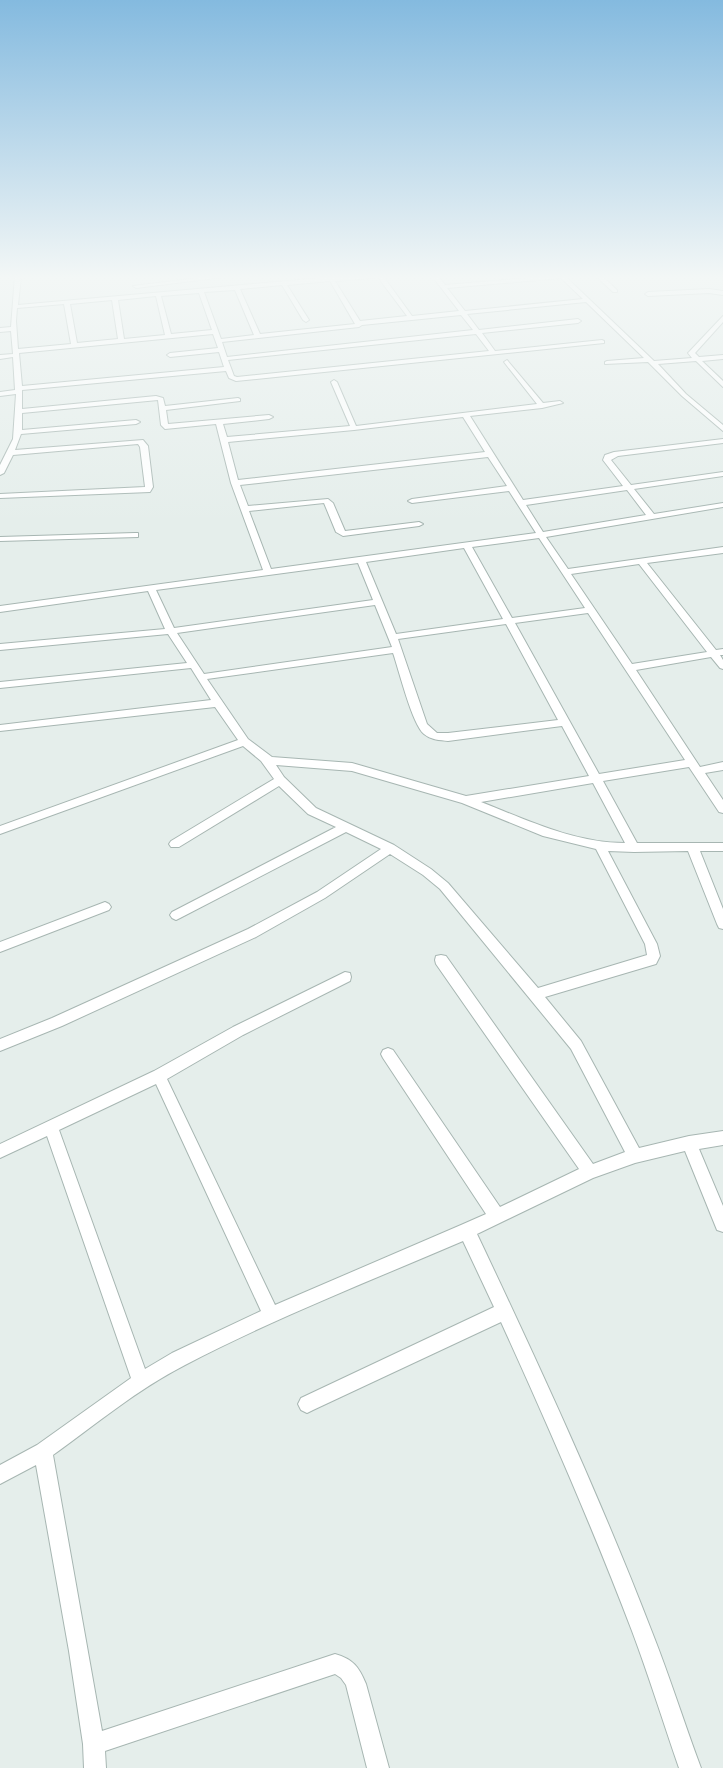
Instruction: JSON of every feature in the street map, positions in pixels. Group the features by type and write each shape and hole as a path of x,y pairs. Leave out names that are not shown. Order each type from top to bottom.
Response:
{"street":[{"path":"0,472 18,432 18,390 14,359"},
{"path":"228,359 224,359 233,379 432,359"},
{"path":"648,359 723,429"},
{"path":"697,359 723,385"},
{"path":"607,363 703,359"},
{"path":"507,362 542,406"},
{"path":"0,394 18,390 228,369"},
{"path":"334,382 354,428"},
{"path":"19,411 156,398 161,399 165,425 168,427 269,417"},
{"path":"162,408 238,400"},
{"path":"223,440 354,428 560,403"},
{"path":"465,414 541,535 723,810"},
{"path":"18,432 136,422"},
{"path":"219,422 235,483 268,572"},
{"path":"652,516 627,488 606,460 610,456 723,441"},
{"path":"0,496 139,491 147,490 149,487 144,446 140,442 5,458"},
{"path":"235,483 491,454"},
{"path":"521,503 723,474"},
{"path":"412,501 512,488"},
{"path":"245,509 325,500 329,503 340,532 343,534 419,524"},
{"path":"0,609 541,535 723,505"},
{"path":"0,539 135,535"},
{"path":"467,545 566,722 634,848"},
{"path":"566,572 641,560 721,552"},
{"path":"361,560 394,637 422,724 427,732 433,736 448,737 566,722"},
{"path":"641,560 723,666"},
{"path":"152,588 172,631 218,703 244,742 265,758 276,762 352,767 466,800 547,833 600,846 634,848 723,847"},
{"path":"0,647 172,631 378,602"},
{"path":"394,637 591,610"},
{"path":"201,677 398,649"},
{"path":"629,668 723,652"},
{"path":"0,685 194,665"},
{"path":"0,728 218,703"},
{"path":"0,830 244,742"},
{"path":"265,758 280,780 312,810 390,848 427,872 444,886 576,1045 635,1156"},
{"path":"466,800 596,778 694,767 723,766"},
{"path":"175,844 280,780"},
{"path":"176,916 346,827"},
{"path":"535,994 651,960 654,956 651,944 600,846"},
{"path":"692,847 723,924"},
{"path":"0,1045 57,1022 252,933 321,895 390,848"},
{"path":"0,947 105,907"},
{"path":"441,960 590,1172"},
{"path":"0,1151 158,1076 238,1031 345,977"},
{"path":"388,1054 496,1216"},
{"path":"158,1076 271,1315"},
{"path":"50,1128 141,1381"},
{"path":"0,1475 43,1451 141,1381 178,1359 271,1315 467,1231 590,1172 635,1156 689,1143 723,1138"},
{"path":"689,1143 723,1224"},
{"path":"467,1231 505,1311 593,1512 642,1633 690,1768"},
{"path":"307,1404 505,1311"},
{"path":"43,1451 79,1651 94,1744 95,1768"},
{"path":"94,1744 335,1664 343,1666 350,1671 356,1684 378,1768"}]}
